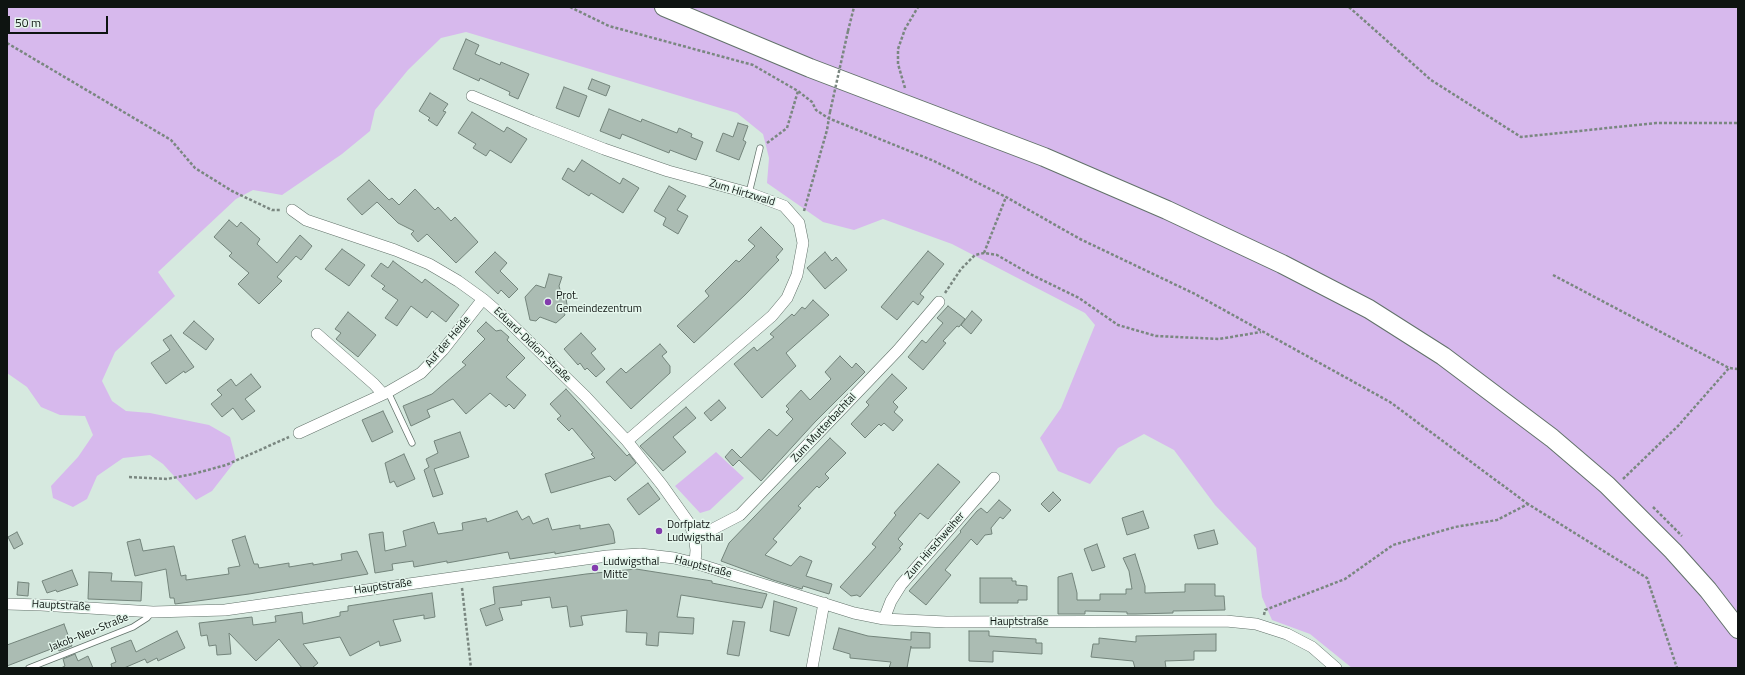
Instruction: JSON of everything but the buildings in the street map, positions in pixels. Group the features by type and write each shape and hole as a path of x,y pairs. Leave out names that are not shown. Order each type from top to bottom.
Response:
{"highway":[{"path":"664,7 810,68 1044,157 1167,210 1282,264 1369,309 1443,356 1540,429 1583,464 1607,485 1673,552 1708,590 1738,629"}],"street":[{"name":"Zum Hirtzwald","path":"472,96 604,149 668,171 749,193 784,206 792,213 799,223 803,243 797,274 787,298 772,316 627,441"},
{"name":"Eduard-Didion-Straße","path":"292,210 306,220 395,250 429,264 458,281 483,299 551,362 627,441 662,485 689,523 694,535 696,550 695,563"},
{"name":"Auf der Heide","path":"299,433 385,393 421,373 443,350 483,299"},
{"name":"Zum Mutterbachtal","path":"694,535 713,529 740,515 898,350 939,302"},
{"path":"317,334 385,393"},
{"name":"Zum Hirschweiher","path":"884,619 891,601 901,585 994,478"},
{"name":"Hauptstraße","path":"7,604 41,604 153,612 225,610 607,556 640,554 674,558 695,563 854,613 884,619 946,622 1226,621 1261,626 1287,634 1312,647 1336,668"},
{"path":"812,668 824,603"}],"lane":[{"path":"749,193 760,148"},
{"path":"385,393 412,443"},
{"name":"Jakob-Neu-Straße","path":"29,668 133,627 153,612"}],"path":[{"path":"570,7 609,26 753,64 798,91 812,102 816,110 828,118 934,160 1006,197 1080,239 1195,294 1390,402 1528,504 1647,578 1677,668"},
{"path":"799,223 809,196 827,130 828,118 854,7"},
{"path":"905,88 898,64 898,49 905,29 918,7"},
{"path":"1349,7 1431,80 1521,137 1656,123 1738,123"},
{"path":"7,43 171,140 195,168 232,190 272,210 292,210"},
{"path":"760,148 787,128 798,91"},
{"path":"984,253 1006,197"},
{"path":"939,302 961,269 975,255 984,253 997,255 1030,274 1078,298 1118,325 1156,336 1219,338 1262,332"},
{"path":"1553,275 1729,368 1738,369"},
{"path":"1623,479 1678,426 1729,368"},
{"path":"129,477 167,478 193,474 226,465 299,433"},
{"path":"1261,626 1265,610 1345,579 1393,545 1455,527 1497,520 1528,504"},
{"path":"460,576 471,668"}],"shaded area":[{"path":"7,7 1738,7 1738,668 1352,668 1310,634 1272,620 1262,597 1256,548 1215,505 1174,450 1144,434 1118,448 1090,484 1058,471 1040,438 1061,408 1095,325 1085,313 952,244 883,219 854,230 823,222 767,183 769,158 763,134 737,113 466,32 441,38 408,70 375,110 370,131 342,154 282,195 253,190 236,199 158,272 175,296 115,352 102,381 112,401 126,411 150,413 209,425 230,437 236,460 212,491 196,500 163,464 150,455 123,458 97,476 87,499 73,507 53,498 51,486 78,457 93,435 85,416 60,415 41,407 27,387 7,373"},
{"path":"716,452 744,478 710,510 700,513 675,486"}],"place":[{"name":"Prot. Gemeindezentrum","path":"548,302"},
{"name":"Dorfplatz Ludwigsthal","path":"659,531"},
{"name":"Ludwigsthal Mitte","path":"595,568"}]}
